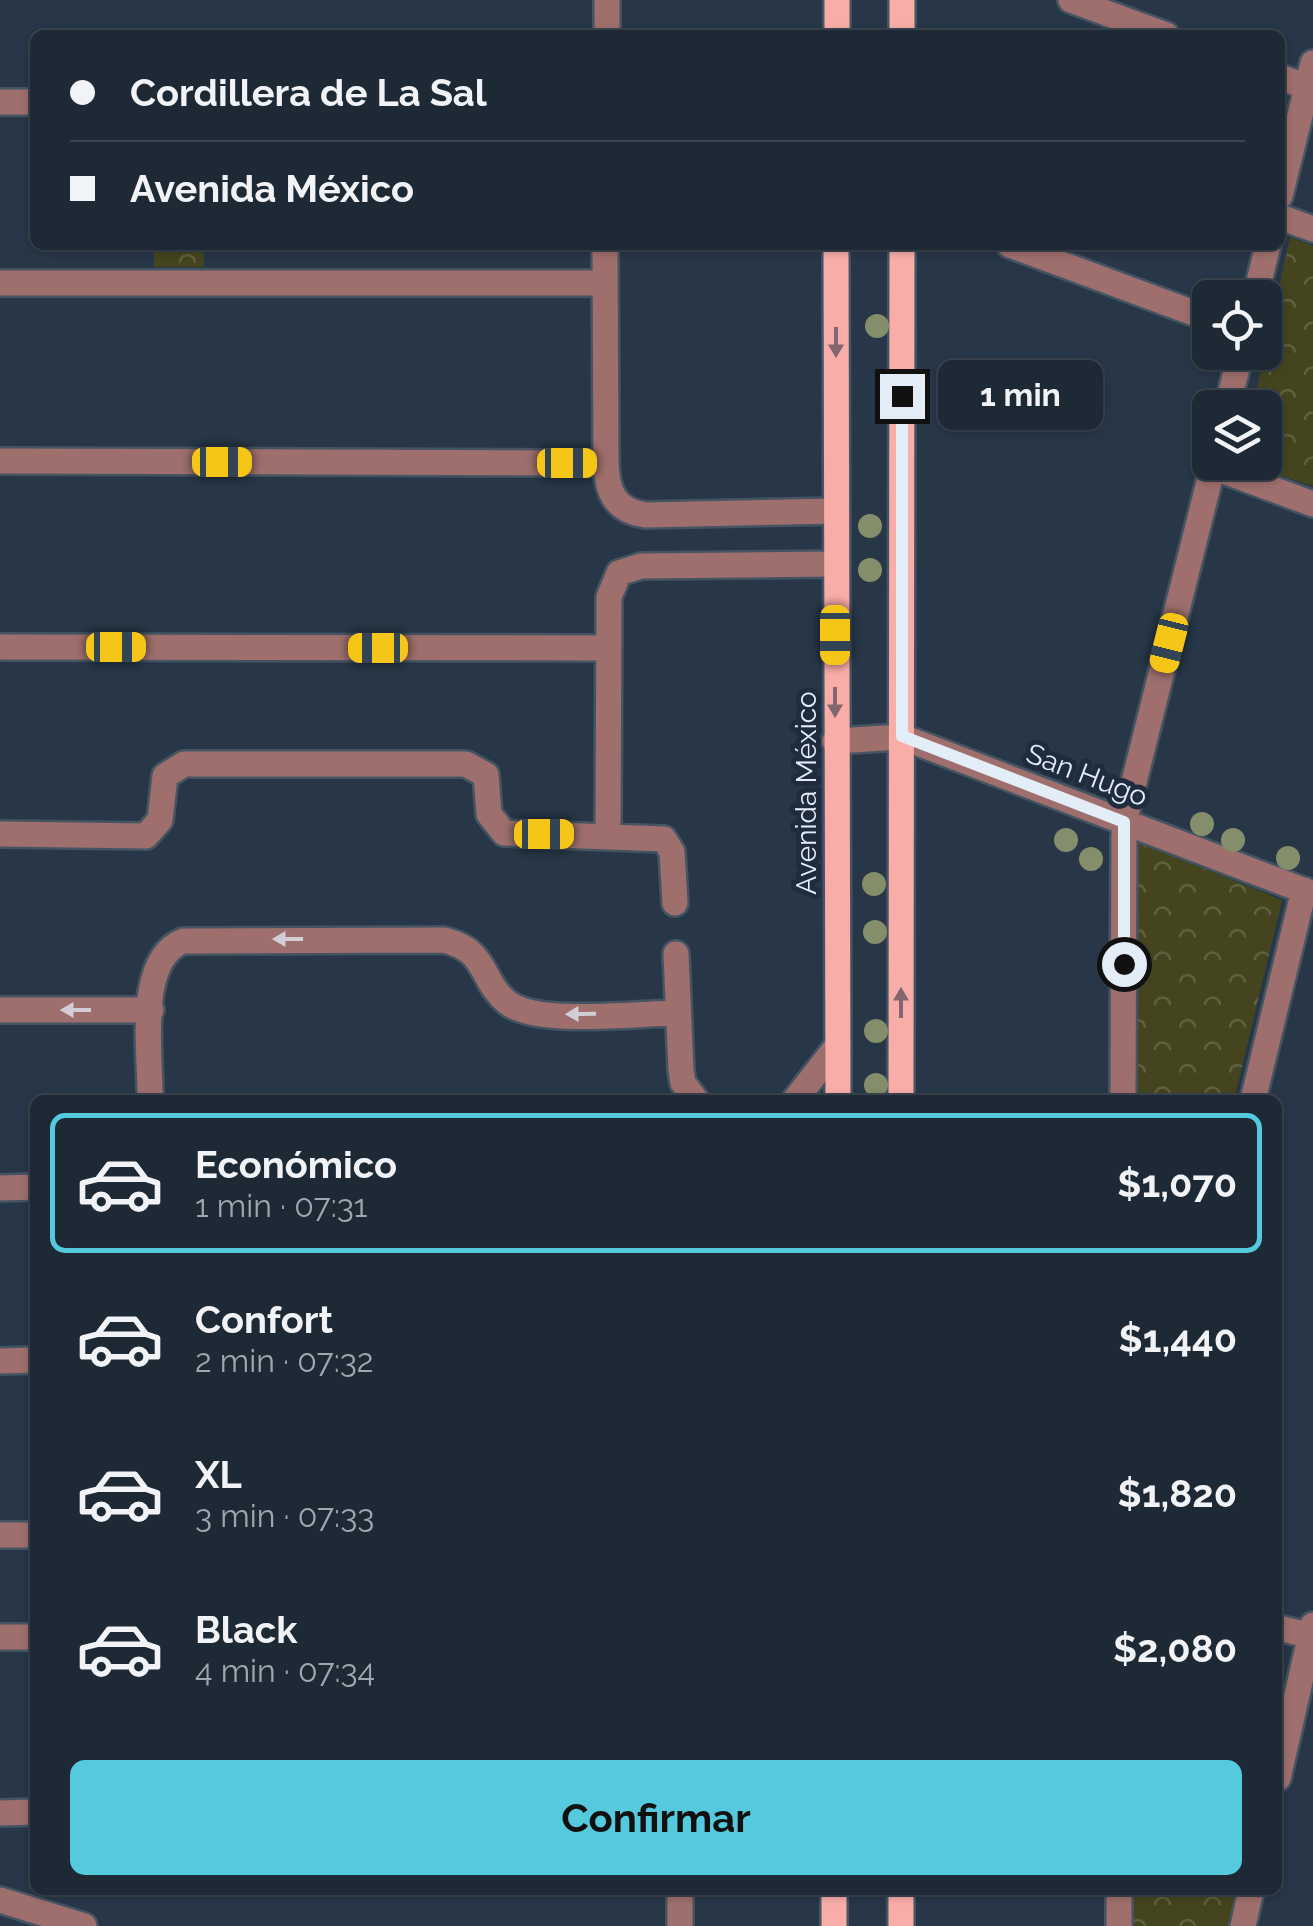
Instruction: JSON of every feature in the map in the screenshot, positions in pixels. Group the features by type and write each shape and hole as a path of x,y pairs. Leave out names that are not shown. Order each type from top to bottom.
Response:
{"main road":[{"path":"837,0 837,30"},
{"path":"902,0 902,30"},
{"name":"Avenida México","path":"836,250 838,1095"},
{"path":"901,1095 902,250"},
{"path":"834,1895 834,1926"},
{"path":"901,1895 902,1926"}],"street":[{"path":"606,0 606,30"},
{"path":"1071,0 1152,30"},
{"path":"1285,77 1310,75 1285,176"},
{"path":"0,102 30,102"},
{"path":"1285,219 1313,229"},
{"path":"605,250 606,463 613,498 636,514 836,511"},
{"path":"1024,250 1192,312"},
{"path":"1259,280 1267,250"},
{"path":"0,283 606,283"},
{"path":"0,461 606,463"},
{"path":"1124,1095 1124,822 1209,480"},
{"path":"1253,480 1313,504"},
{"path":"608,834 606,648 610,588 630,568 836,564"},
{"path":"0,647 606,648"},
{"name":"San Hugo","path":"835,741 902,736 1309,892"},
{"path":"0,834 146,836 160,820 164,776 184,764 466,764 481,769 488,783 492,822 504,833 656,836 669,844 675,903"},
{"path":"1254,1095 1309,892"},
{"path":"150,1095 151,1010 157,961 184,941 431,939 468,949 480,959 501,996 526,1012 678,1012"},
{"path":"676,954 684,1083 692,1095"},
{"path":"0,1010 151,1010"},
{"path":"799,1095 838,1046"},
{"path":"0,1188 30,1187"},
{"path":"0,1360 30,1360"},
{"path":"0,1535 30,1535"},
{"path":"1282,1628 1312,1632 1282,1761"},
{"path":"0,1637 30,1637"},
{"path":"0,1812 30,1812"},
{"path":"680,1895 680,1926"},
{"path":"1118,1926 1119,1895"},
{"path":"1243,1926 1251,1895"},
{"path":"0,1900 84,1926"}],"green space":[{"path":"1290,237 1313,246 1313,486 1282,476 1282,390 1257,390 1261,370 1282,370 1281,280"},
{"path":"154,250 204,250 204,267 154,267"},
{"path":"1133,840 1282,900 1235,1095 1134,1095"},
{"path":"1127,1895 1241,1895 1233,1926 1127,1926"}],"route":[{"path":"902,396 902,736 1124,822 1124,964"}]}
